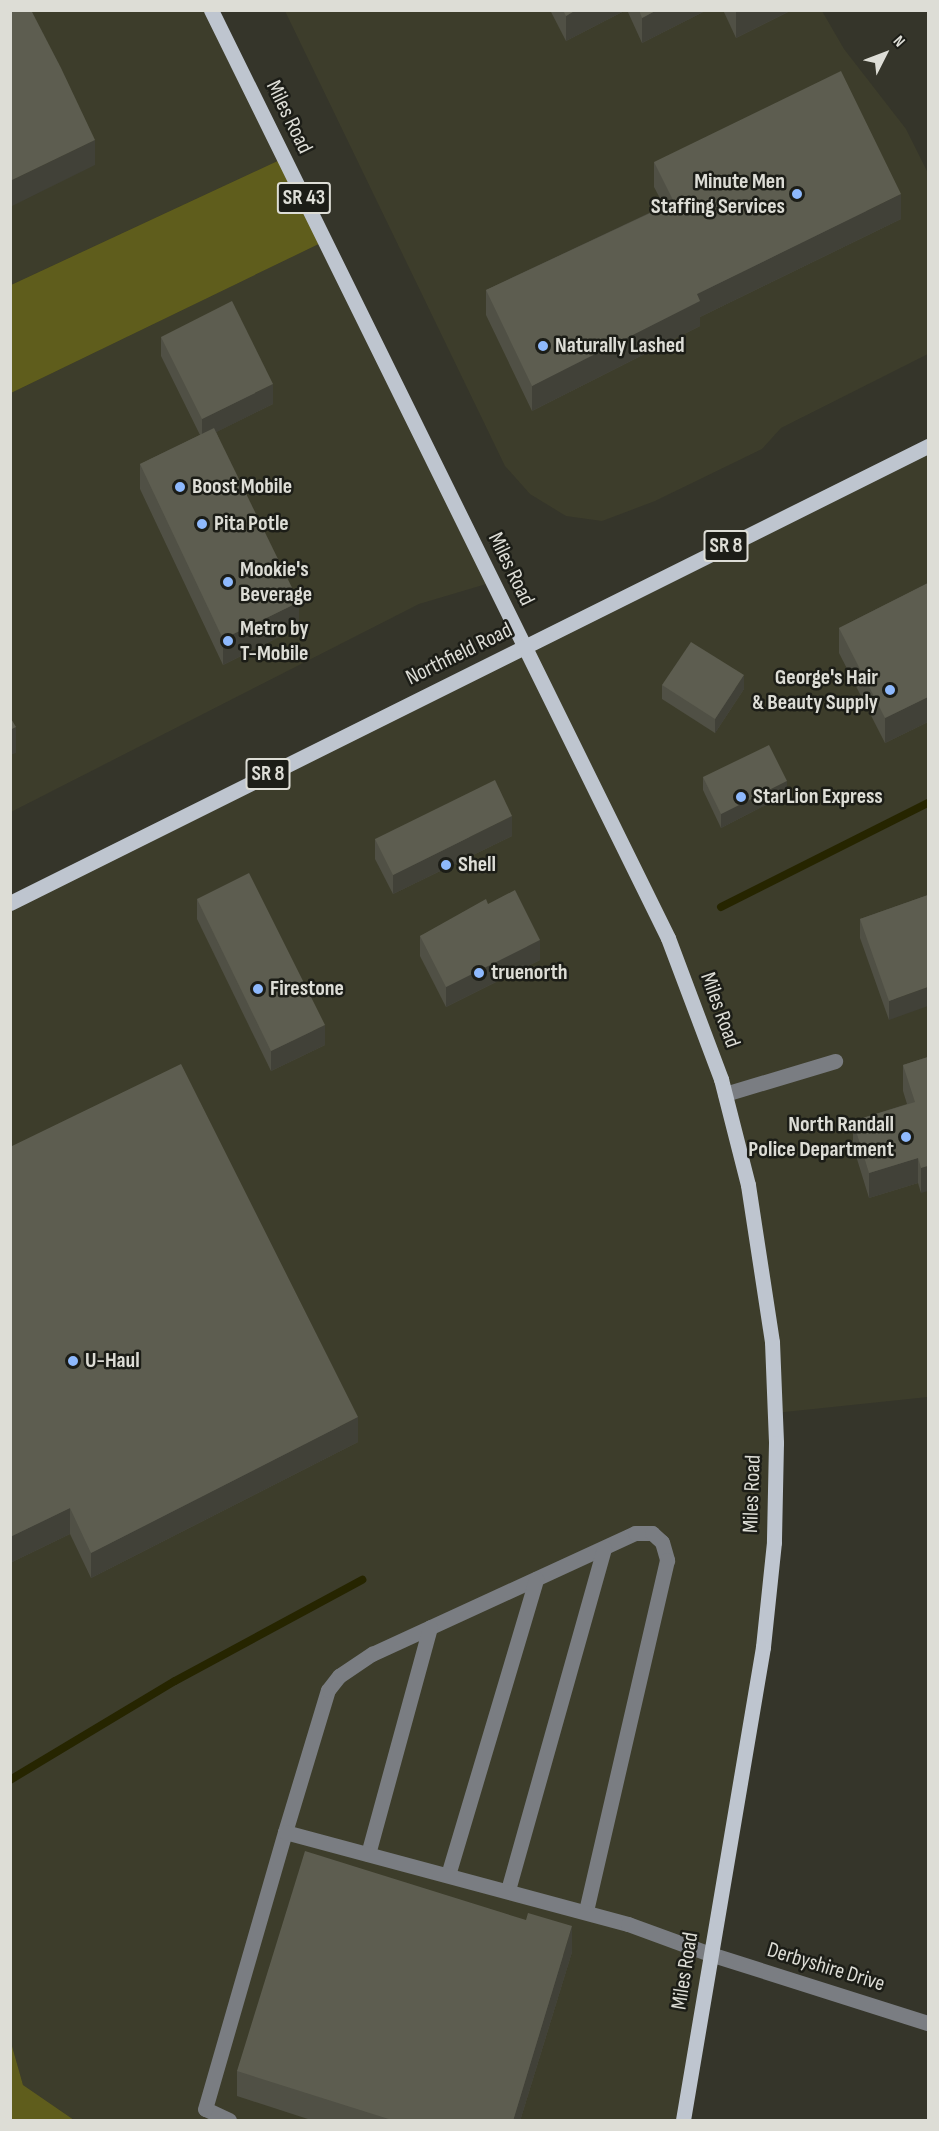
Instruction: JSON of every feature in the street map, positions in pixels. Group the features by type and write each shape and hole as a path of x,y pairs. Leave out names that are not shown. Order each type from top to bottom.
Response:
{"main road":[{"name":"Miles Road","path":"212,10 668,938 725,1094 748,1185 766,1292 775,1394 776,1490 763,1647 683,2121"},
{"name":"Northfield Road","path":"10,903 928,446"}],"street":[{"path":"725,1094 835,1061"},
{"path":"229,2121 205,2109 328,1690 339,1676 372,1654 635,1533 652,1533 662,1542 667,1560 586,1912"},
{"path":"508,1890 604,1548"},
{"path":"448,1875 536,1579"},
{"path":"368,1854 430,1627"},
{"name":"Derbyshire Drive","path":"285,1832 586,1912 928,2023"}],"shaded area":[{"path":"10,11 212,11 284,158 11,285"},
{"path":"285,11 822,11 844,49 906,129 928,173 928,354 781,428 762,449 655,501 602,521 566,516 530,494 505,466"},
{"path":"284,158 325,241 11,393 11,285"},
{"path":"325,241 493,582 419,604 11,812 11,393"},
{"path":"928,446 928,1397 775,1413 774,1542 683,2120 74,2120 23,2085 10,2039 10,902"},
{"path":"10,2039 23,2085 74,2120 11,2120"}],"building":[{"path":"10,10 31,10 95,140 10,181"},
{"path":"563,10 576,10 566,16"},
{"path":"639,10 657,10 642,18"},
{"path":"841,71 901,194 697,294 700,301 532,386 486,290 674,202 654,162"},
{"path":"232,301 273,384 202,419 161,337"},
{"path":"214,428 299,602 223,639 140,464"},
{"path":"928,583 928,697 885,718 839,628"},
{"path":"691,642 744,675 715,719 662,685"},
{"path":"10,717 16,727 10,730"},
{"path":"769,745 787,781 721,814 703,777"},
{"path":"495,780 512,816 393,875 375,839"},
{"path":"249,873 325,1025 271,1051 197,899"},
{"path":"515,890 540,940 446,987 420,936 486,899 488,904"},
{"path":"928,895 928,987 889,1001 860,919"},
{"path":"928,1057 928,1166 921,1168 918,1158 869,1173 853,1121 915,1102 903,1065"},
{"path":"181,1064 358,1417 91,1553 70,1508 10,1537 10,1147"},
{"path":"305,1851 526,1920 528,1913 572,1926 513,2121 395,2121 237,2071"}],"waterway":[{"path":"721,907 928,803"},
{"path":"10,1780 175,1681 362,1580"}],"place":[{"name":"Minute Men Staffing Services","path":"797,194"},
{"name":"Naturally Lashed","path":"543,346"},
{"name":"Boost Mobile","path":"180,487"},
{"name":"Pita Potle","path":"202,524"},
{"name":"Mookie's Beverage","path":"228,582"},
{"name":"Metro by T-Mobile","path":"228,641"},
{"name":"George's Hair & Beauty Supply","path":"890,690"},
{"name":"StarLion Express","path":"741,797"},
{"name":"Shell","path":"446,865"},
{"name":"truenorth","path":"479,973"},
{"name":"Firestone","path":"258,989"},
{"name":"North Randall Police Department","path":"906,1137"},
{"name":"U-Haul","path":"73,1361"}]}
